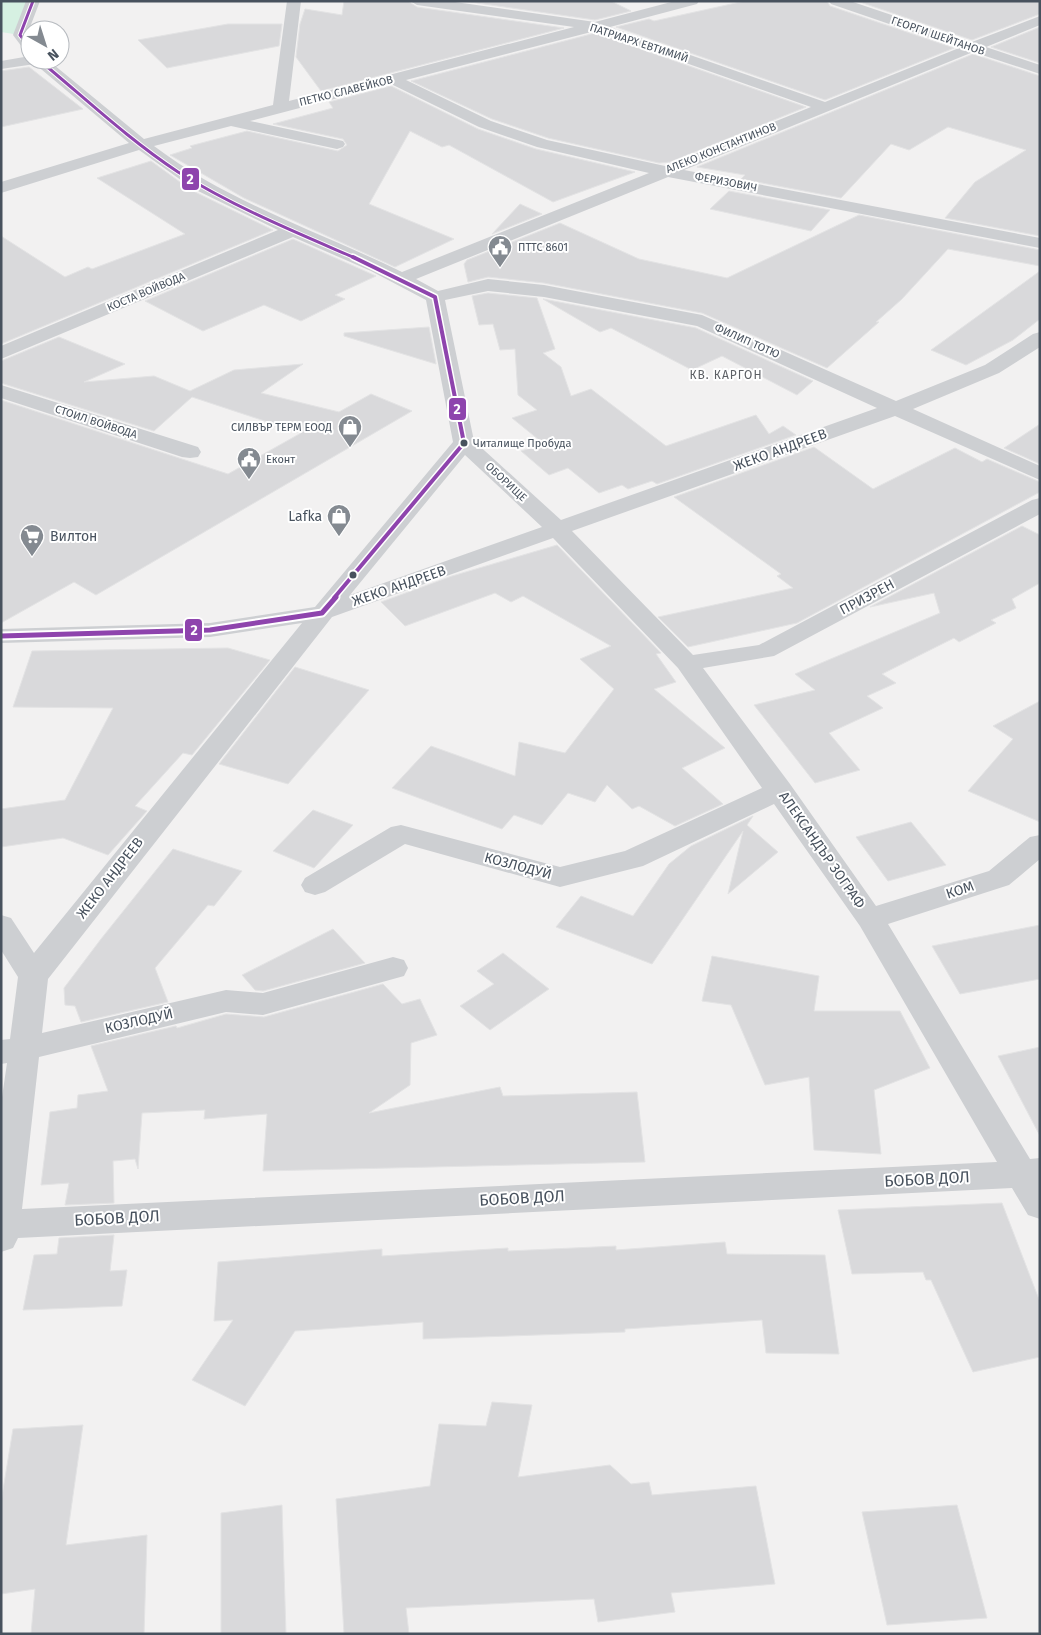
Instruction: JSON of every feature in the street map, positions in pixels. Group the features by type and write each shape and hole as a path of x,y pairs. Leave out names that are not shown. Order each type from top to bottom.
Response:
{"street":[{"path":"26,20 34,1"},
{"path":"280,108 294,1"},
{"name":"ПАТРИАРХ ЕВТИМИЙ","path":"416,1 595,26 826,106"},
{"name":"ПЕТКО СЛАВЕЙКОВ","path":"1,188 142,144 692,1"},
{"name":"ГЕОРГИ ШЕЙТАНОВ","path":"836,1 1040,70"},
{"name":"АЛЕКО КОНСТАНТИНОВ","path":"402,278 1040,20"},
{"path":"1,65 20,62"},
{"path":"1,636 210,630 322,613 464,443 435,297 402,278 290,231 198,184 142,144 51,70"},
{"name":"ФЕРИЗОВИЧ","path":"394,79 485,124 543,144 664,171 1038,241"},
{"path":"231,122 337,144"},
{"name":"КОСТА ВОЙВОДА","path":"1,353 290,231"},
{"name":"ФИЛИП ТОТЮ","path":"435,297 488,285 544,291 702,321 1040,474"},
{"name":"ЖЕКО АНДРЕЕВ","path":"33,976 322,613 897,408 992,369 1040,338"},
{"name":"СТОИЛ ВОЙВОДА","path":"1,391 190,452"},
{"name":"ОБОРИЩЕ","path":"464,443 558,530"},
{"name":"ПРИЗРЕН","path":"687,663 765,651 1040,506"},
{"name":"АЛЕКСАНДЪР ЗОГРАФ","path":"558,530 687,663 780,790 870,919 1031,1172 1040,1205"},
{"name":"КОЗЛОДУЙ","path":"315,885 401,834 560,877 633,859 780,790"},
{"name":"КОМ","path":"870,919 999,878 1040,844"},
{"path":"1,925 33,976 13,1051 3,1231"},
{"name":"КОЗЛОДУЙ","path":"13,1051 226,1001 263,1004 393,968"},
{"name":"БОБОВ ДОЛ","path":"3,1231 1031,1172"}],"green space":[{"path":"1,1 33,1 26,20 20,20 20,35 1,32"}],"building":[{"path":"344,1 408,1 417,7 564,28 321,91 296,57 300,24 305,9 342,15"},
{"path":"463,1 611,1 631,11 595,20"},
{"path":"745,1 827,1 830,6 954,48 825,100 616,27 649,19 654,21"},
{"path":"857,1 1040,1 1040,14 972,40"},
{"path":"228,24 282,24 279,46 167,68 138,40"},
{"path":"1040,27 1040,63 991,47"},
{"path":"595,33 806,107 670,162 659,163 548,138 492,119 411,81"},
{"path":"973,54 1040,76 1040,236 945,218 975,182 1026,150 948,127 909,150 891,144 841,198 741,179 745,175 697,167"},
{"path":"20,68 20,70 33,70 83,109 1,127 1,71"},
{"path":"391,86 478,129 536,149 635,172 553,202 449,145 442,147 410,131 369,204 454,239 395,267 244,198 170,155 192,148 190,146 247,131 338,151 347,145 343,139 273,124 333,108 329,102"},
{"path":"151,161 191,190 273,230 1,344 1,236 65,277 88,267 92,269 185,234 97,178"},
{"path":"729,191 830,210 811,231 710,209"},
{"path":"520,204 542,214 492,234"},
{"path":"859,215 1040,250 1040,266 948,249 902,299 876,322 879,322 827,368 702,313 544,283 488,277 468,282 464,264 467,260 560,223 639,259 727,278"},
{"path":"293,239 376,276 335,295 345,299 301,321 264,305 203,331 145,301"},
{"path":"1040,271 1040,319 1013,340 966,365 931,350"},
{"path":"488,293 537,298 555,349 543,353 561,367 571,396 591,389 666,446 756,415 769,434 783,426 796,435 657,484 652,481 628,489 622,485 599,493 568,468 549,475 521,451 544,444 512,418 537,410 518,395 515,349 500,350 493,324 479,325 472,296"},
{"path":"543,299 696,328 813,381 797,395 722,356 692,370 611,328 600,332"},
{"path":"429,327 436,364 344,336 344,333"},
{"path":"59,337 125,364 84,382 154,376 190,391 234,370 303,364 261,393 339,412 371,394 412,411 96,595 74,582 1,623 1,400 228,474 301,433 192,397 154,431 1,383 1,361"},
{"path":"1040,424 1040,464 1004,448"},
{"path":"814,447 873,489 955,448 982,462 987,459 1040,482 1040,492 797,623 688,647 658,617 793,588 777,576 781,574 674,497"},
{"path":"1022,526 1040,535 1040,583 1012,599 1016,608 991,620 996,623 959,642 954,638 882,674 896,683 867,696 883,708 829,733 860,770 815,783 754,705 815,690 795,674 940,613 934,593 870,607"},
{"path":"557,545 661,653 656,654 676,682 654,689 725,748 682,768 723,804 675,826 639,806 632,809 607,785 595,802 568,793 542,825 514,815 502,829 392,788 431,746 515,776 519,742 565,753 614,689 580,659 611,646 523,596 511,602 495,593 405,626 381,602 452,576"},
{"path":"228,648 270,660 192,755 183,753 135,806 147,811 108,855 63,838 1,847 1,809 65,800 113,708 13,707 32,651"},
{"path":"295,667 369,690 288,784 219,764"},
{"path":"1040,701 1040,822 968,791 1013,739 993,726"},
{"path":"313,810 353,825 314,868 273,851"},
{"path":"753,816 747,825 778,852 728,894 743,831 652,964 556,927 581,896 633,916 669,864 691,846"},
{"path":"911,822 946,865 888,881 856,837"},
{"path":"173,849 242,871 214,906 208,905 155,968 168,1002 81,1022 75,1006 65,1005 64,988"},
{"path":"1040,925 1040,979 960,994 932,946"},
{"path":"333,929 365,963 263,991 255,990 242,975"},
{"path":"503,953 549,989 490,1030 460,1006 494,984 477,971"},
{"path":"712,956 819,976 814,1011 900,1011 930,1068 874,1090 881,1154 814,1150 809,1077 765,1085 731,1005 702,1001"},
{"path":"383,984 402,1004 420,999 437,1035 411,1043 410,1085 369,1113 500,1087 503,1096 637,1092 645,1162 263,1171 267,1114 204,1119 205,1110 142,1113 138,1169 135,1159 113,1161 114,1203 65,1205 69,1183 41,1185 50,1112 77,1108 78,1095 108,1091 91,1046 176,1026 177,1028 226,1014 264,1017"},
{"path":"1040,1047 1040,1136 998,1056"},
{"path":"1002,1203 1040,1302 1040,1357 973,1372 931,1280 926,1280 923,1272 852,1274 838,1210"},
{"path":"114,1235 110,1271 127,1270 122,1306 23,1310 34,1255 57,1254 59,1238"},
{"path":"725,1242 727,1254 825,1255 839,1354 766,1353 762,1320 625,1329 625,1332 423,1339 423,1322 295,1331 245,1406 192,1380 233,1320 214,1321 218,1262 382,1249 382,1256 508,1248 508,1251 616,1246 616,1250"},
{"path":"492,1402 532,1405 518,1477 610,1465 631,1484 649,1482 652,1495 756,1486 775,1584 671,1593 675,1612 598,1622 594,1599 406,1608 409,1634 344,1634 336,1499 430,1486 439,1424 486,1426"},
{"path":"83,1425 66,1545 147,1535 144,1634 31,1634 35,1589 1,1594 1,1502 13,1429"},
{"path":"282,1505 286,1634 221,1634 221,1513"},
{"path":"957,1505 987,1618 887,1625 862,1512"}],"transit line":[{"name":"2","path":"26,20 33,1"},
{"name":"2","path":"1,636 210,630 322,613 464,443 435,297 376,268 256,215 198,184 136,141 51,70"}],"place":[{"name":"ПТТС 8601","path":"500,268"},
{"name":"Читалище Пробуда","path":"464,443"},
{"name":"СИЛВЪР ТЕРМ ЕООД","path":"350,448"},
{"name":"Еконт","path":"249,480"},
{"name":"Lafka","path":"339,537"},
{"name":"Вилтон","path":"32,557"}],"district":[{"name":"КВ. КАРГОН","path":"726,375"}]}
